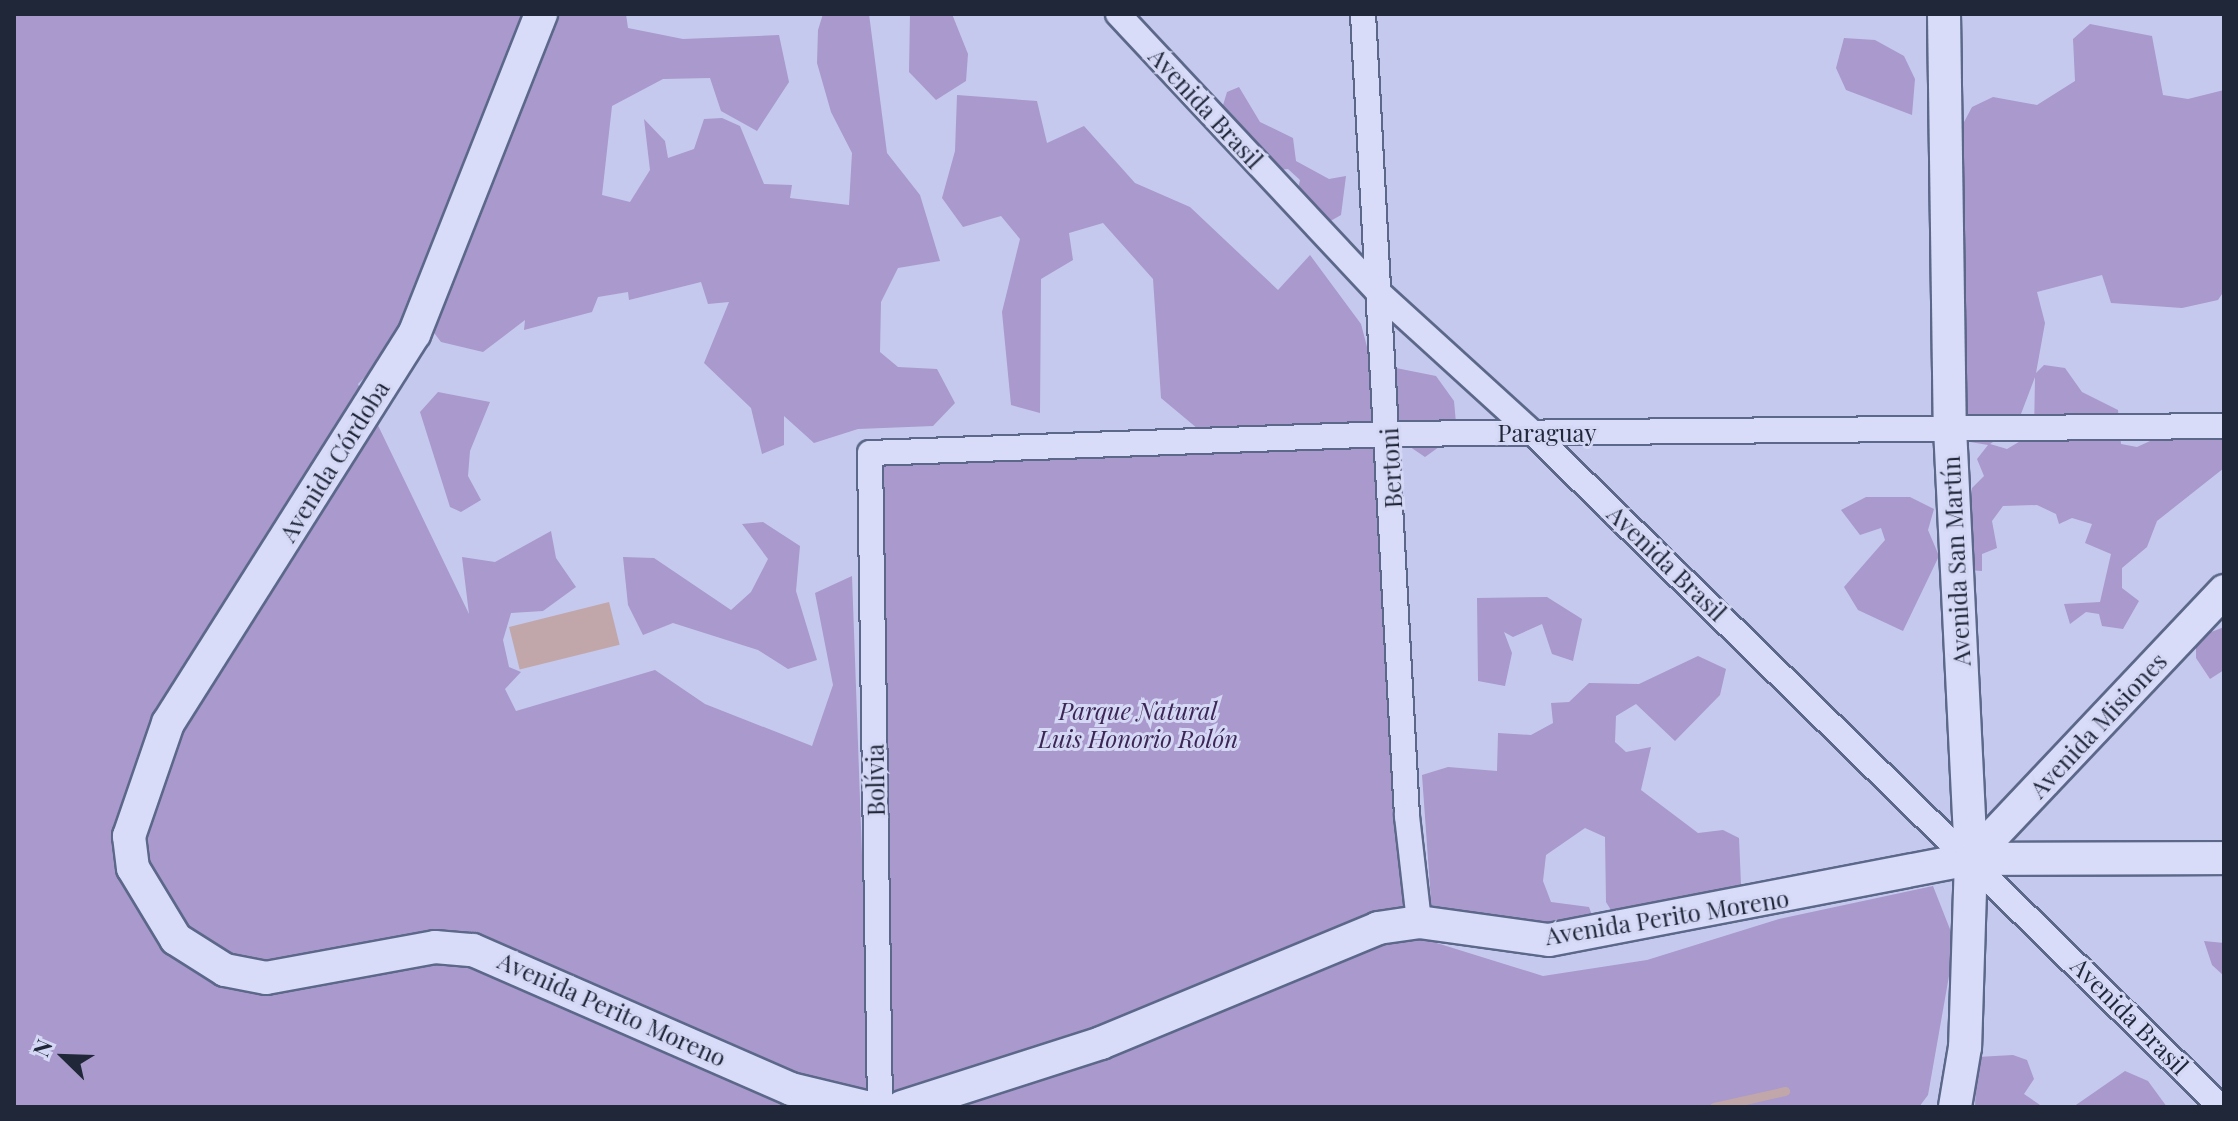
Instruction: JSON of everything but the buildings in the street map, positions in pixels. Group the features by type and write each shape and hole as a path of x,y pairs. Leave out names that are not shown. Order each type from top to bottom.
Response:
{"main road":[{"name":"Avenida Córdoba","path":"145,897 129,836 144,776 168,723 414,334 541,14"},
{"name":"Avenida San Martín","path":"1944,14 1950,428 1971,859 1965,1047 1955,1107"},
{"name":"Avenida Misiones","path":"1971,859 2224,591"},
{"name":"Avenida Perito Moreno","path":"902,1107 1101,1043 1338,941 1419,922 1549,940 1971,859 2224,858"},
{"name":"Avenida Perito Moreno","path":"145,897 176,939 225,970 266,978 435,947 473,950 791,1089 866,1107"}],"street":[{"name":"Avenida Brasil","path":"1118,14 1378,292 1534,434 2221,1107"},
{"name":"Bertoni","path":"1363,14 1378,292 1390,434 1407,816 1419,922"},
{"name":"Paraguay","path":"870,453 1390,434 2224,426"},
{"name":"Bolívia","path":"870,453 880,1107"}],"green space":[{"path":"14,14 626,14 628,28 683,39 779,35 789,82 757,131 721,111 710,78 663,79 612,106 602,195 630,202 650,170 644,119 665,141 668,158 694,149 704,119 722,118 740,126 764,184 792,185 790,198 849,205 852,153 831,112 817,63 818,30 823,14 869,14 887,153 920,195 940,261 898,268 881,302 880,352 898,367 937,369 955,403 933,426 858,429 814,443 784,416 784,445 762,454 751,408 704,363 729,302 708,304 701,282 629,300 628,292 598,297 592,312 524,330 525,320 483,352 441,342 432,330 444,298 358,384 469,614 462,557 495,562 551,531 556,558 576,587 543,611 511,613 503,640 509,667 521,672 505,689 516,711 655,670 705,704 812,746 833,685 815,593 852,576 871,1107 14,1107"},
{"path":"910,14 952,14 968,54 966,81 936,100 909,72"},
{"path":"2090,24 2152,36 2163,95 2188,99 2224,90 2224,291 2218,300 2182,308 2111,303 2102,275 2037,292 2045,323 2036,373 2044,365 2065,368 2082,392 2118,410 2121,444 2137,447 2183,426 2224,431 2224,468 2157,521 2147,547 2122,568 2122,588 2139,601 2123,629 2102,626 2099,614 2086,612 2070,624 2064,604 2100,602 2111,554 2085,543 2092,524 2072,518 2059,524 2056,514 2037,505 2003,506 1992,521 1997,548 1982,554 1982,571 1967,570 1972,488 1984,476 1977,459 1988,445 1964,441 1946,156 1972,107 1993,97 2037,105 2075,81 2073,39","holes":["2035,377 2034,433 2007,449 1990,444 2016,427"]},
{"path":"1844,38 1875,40 1904,56 1915,79 1912,115 1846,90 1836,68"},
{"path":"1239,87 1260,122 1293,138 1296,161 1329,179 1346,176 1341,215 1327,223 1315,215 1297,194 1300,180 1288,169 1272,171 1267,155 1220,115 1227,92"},
{"name":"Parque Natural Luis Honorio Rolón","path":"957,95 1037,101 1047,143 1084,126 1135,183 1190,207 1278,290 1310,255 1361,324 1388,427 1396,368 1436,376 1454,401 1457,434 1425,457 1391,434 1419,922 880,1107 870,453 1210,439 1161,398 1153,279 1103,223 1069,233 1073,260 1041,279 1040,413 1011,405 1002,312 1020,239 1001,216 963,227 942,198 955,151"},
{"path":"438,392 490,402 470,451 468,476 481,500 461,512 450,507 420,412"},
{"path":"1866,497 1910,497 1934,509 1928,530 1939,556 1903,631 1858,610 1844,587 1885,540 1881,528 1860,535 1841,510"},
{"path":"763,522 800,546 796,591 817,660 788,669 758,650 673,623 643,635 628,605 623,557 654,558 731,610 751,592 768,559 742,524"},
{"path":"1547,597 1582,619 1573,661 1552,654 1542,624 1513,637 1504,632 1512,653 1505,686 1478,681 1477,598"},
{"path":"2224,627 2224,670 2210,679 2196,658 2196,638"},
{"path":"1698,656 1726,669 1720,695 1675,741 1636,704 1616,716 1615,742 1626,752 1651,747 1641,790 1698,833 1723,830 1739,838 1742,908 1617,920 1606,902 1605,837 1585,828 1546,855 1543,881 1551,902 1589,907 1598,932 1432,915 1422,775 1448,767 1497,771 1498,733 1531,735 1553,723 1551,703 1569,702 1589,683 1639,684"},
{"path":"1933,886 1955,942 1928,1095 1919,1107 955,1107 1387,936 1427,940 1543,976 1647,960 1779,919"},
{"path":"2204,941 2224,943 2224,976 2212,965"},
{"path":"2013,1055 2027,1060 2034,1079 2024,1094 2043,1107 1975,1107 1977,1057"},
{"path":"2125,1071 2148,1081 2167,1107 2073,1107"}],"shaded area":[{"path":"609,602 620,645 520,670 509,627"}],"waterway":[{"path":"1714,1107 1785,1091"}]}
